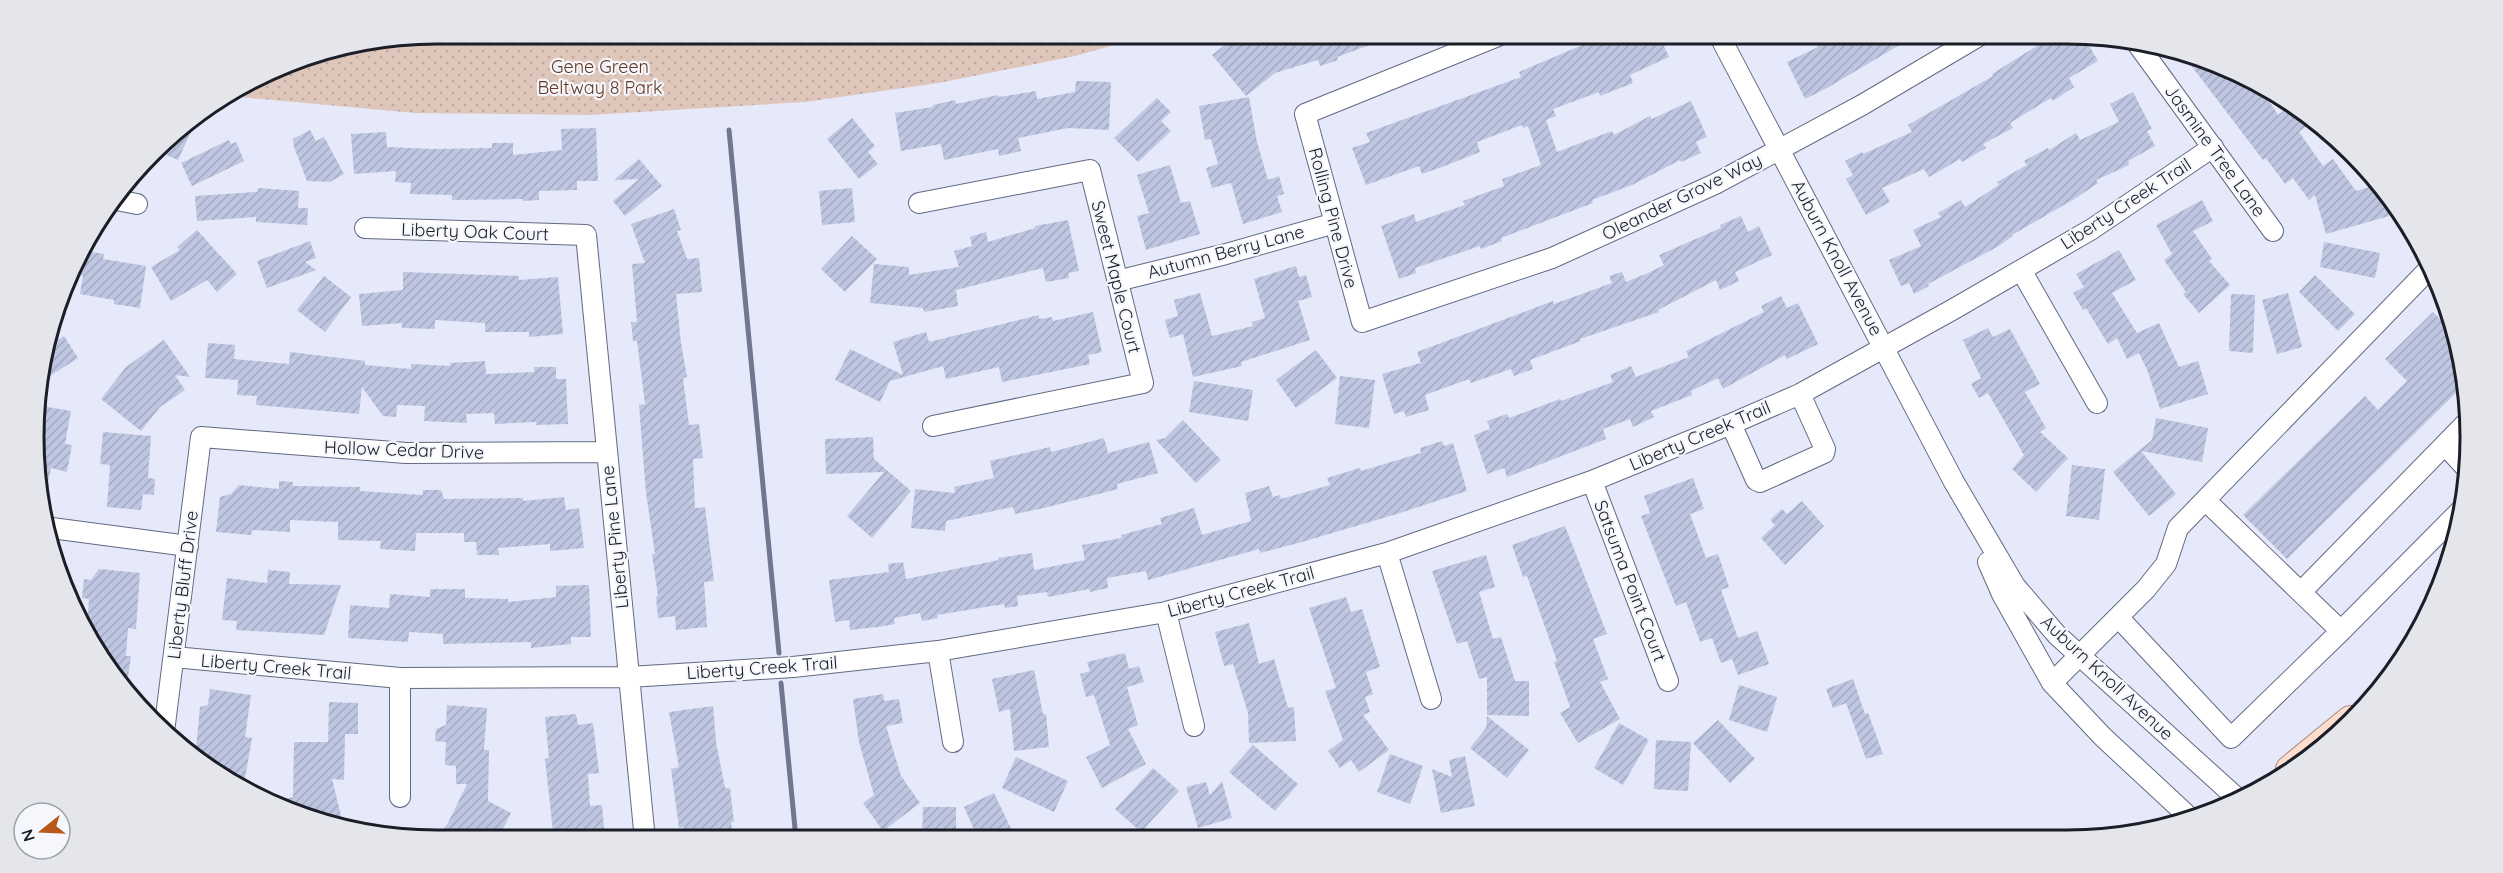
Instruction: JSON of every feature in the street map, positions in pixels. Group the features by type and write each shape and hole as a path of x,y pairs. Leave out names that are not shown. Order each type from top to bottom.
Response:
{"street":[{"name":"Rolling Pine Drive","path":"1362,322 1305,114 1478,44"},
{"name":"Auburn Knoll Avenue","path":"1724,44 1954,482 2015,586 2057,635 2231,793"},
{"name":"Oleander Grove Way","path":"1362,322 1552,258 1715,184 1862,105 1965,44"},
{"name":"Jasmine Tree Lane","path":"2149,53 2273,231"},
{"name":"Liberty Creek Trail","path":"174,657 400,678 629,676 793,667 938,651 1166,612 1387,553 1592,481 1800,394 2092,229 2213,147"},
{"name":"Sweet Maple Court","path":"919,203 1090,170 1143,383 933,426"},
{"path":"122,201 137,204"},
{"name":"Autumn Berry Lane","path":"1117,280 1226,254 1335,223"},
{"name":"Liberty Oak Court","path":"365,228 586,235"},
{"name":"Liberty Pine Lane","path":"586,235 644,830"},
{"path":"2021,270 2097,403"},
{"path":"2052,683 2146,589 2166,564 2178,528 2425,275"},
{"path":"1731,424 1756,480 1760,482 1824,453 1825,449 1800,394"},
{"path":"2301,592 2460,430"},
{"name":"Hollow Cedar Drive","path":"201,437 406,453 607,452"},
{"name":"Liberty Bluff Drive","path":"166,721 201,437"},
{"path":"2445,445 2459,460"},
{"name":"Satsuma Point Court","path":"1592,481 1668,681"},
{"name":"Auburn Knoll Avenue","path":"1954,482 2002,594 2052,683 2103,737 2183,812"},
{"path":"2205,501 2341,631"},
{"path":"2118,617 2231,738 2450,521"},
{"path":"55,528 188,546"},
{"path":"1387,553 1431,699"},
{"path":"1166,612 1194,726"},
{"path":"938,651 953,742"},
{"path":"400,678 400,796"}],"green space":[{"name":"Gene Green Beltway 8 Park","path":"411,44 1118,44 1075,56 938,83 805,102 590,115 415,113 239,97 286,73 310,64 360,51"}],"building":[{"path":"1226,44 1373,44 1320,66 1318,60 1275,73 1246,96 1212,55"},
{"path":"1585,44 1663,44 1669,57 1630,75 1633,83 1600,96 1599,92 1553,109 1556,116 1546,120 1557,152 1612,131 1614,135 1650,116 1652,119 1691,101 1707,137 1696,142 1701,153 1681,162 1680,160 1632,185 1592,200 1593,203 1501,238 1502,241 1415,268 1416,273 1399,279 1381,226 1414,214 1416,222 1465,205 1463,201 1504,186 1502,179 1541,165 1528,126 1523,128 1522,125 1477,142 1480,152 1442,167 1422,174 1419,166 1366,185 1352,148 1370,142 1366,133 1521,77 1519,72"},
{"path":"1816,44 1901,44 1805,99 1787,62 1818,47"},
{"path":"2040,44 2088,44 2098,61 2069,78 2074,87 2053,101 2051,98 2010,123 2013,128 1983,144 1986,148 1962,162 1960,159 1929,177 1924,169 1882,188 1890,202 1866,215 1846,179 1853,175 1845,161 1912,132 1908,125 1993,76 1992,74"},
{"path":"2190,64 2217,73 2263,96 2268,99 2278,115 2285,110 2306,125 2299,132 2323,166 2333,159 2356,191 2370,187 2387,210 2389,216 2326,234 2315,195 2309,200 2293,178 2285,184 2266,158 2263,160"},
{"path":"1076,81 1111,82 1109,130 1068,128 1018,138 1021,151 999,156 998,149 944,160 941,144 901,151 895,113 933,107 933,105 955,100 956,104 998,95 999,97 1036,91 1037,99 1075,92"},
{"path":"2133,92 2152,129 2147,131 2155,146 2128,161 2129,165 2096,180 2098,183 2076,198 2012,235 1997,247 1928,284 1929,286 1914,294 1909,283 1901,286 1889,260 1921,246 1913,230 1941,217 1938,213 1961,200 1965,207 1999,185 1997,182 2027,165 2024,161 2048,148 2049,150 2076,133 2080,140 2119,122 2110,104"},
{"path":"1249,97 1257,142 1268,180 1279,176 1284,194 1277,196 1282,212 1243,224 1231,183 1212,188 1206,168 1218,164 1211,139 1205,140 1199,106"},
{"path":"1157,98 1171,112 1161,121 1171,131 1138,162 1114,138"},
{"path":"852,118 875,146 868,152 878,164 859,179 827,139"},
{"path":"596,128 598,181 577,181 577,190 539,191 539,200 452,200 452,195 410,194 411,183 395,182 396,171 354,174 351,134 386,132 387,147 492,148 492,143 513,143 513,155 562,150 561,129"},
{"path":"192,129 178,160 164,154"},
{"path":"310,130 316,141 324,137 344,174 330,182 307,181 293,139"},
{"path":"229,140 231,144 236,142 244,161 192,186 181,163"},
{"path":"639,159 662,186 625,216 613,201 639,179 614,180"},
{"path":"1170,165 1181,203 1190,201 1200,234 1146,250 1137,216 1149,213 1137,175"},
{"path":"258,188 299,191 298,208 308,208 307,225 256,222 256,217 197,221 195,196 257,192"},
{"path":"852,188 855,222 822,225 819,191"},
{"path":"2202,200 2213,221 2193,231 2212,259 2209,261 2230,285 2199,313 2183,294 2186,292 2164,260 2172,254 2156,225"},
{"path":"674,209 681,230 677,231 687,259 699,258 702,292 676,294 687,377 683,378 689,425 699,424 703,458 693,459 695,508 705,507 714,581 704,582 707,627 676,630 675,616 658,618 656,597 658,596 652,554 655,554 646,493 639,405 645,404 637,341 633,341 631,322 637,322 632,264 645,263 631,224"},
{"path":"1741,216 1748,232 1759,226 1772,255 1735,272 1739,281 1720,290 1716,280 1658,310 1659,312 1580,339 1581,341 1530,360 1533,369 1514,376 1511,369 1471,383 1469,379 1425,395 1429,410 1406,417 1404,411 1394,414 1382,374 1421,363 1417,352 1553,301 1554,304 1612,283 1609,276 1622,272 1626,282 1648,273 1664,265 1659,255 1721,228 1720,225"},
{"path":"1068,220 1079,271 1068,273 1069,278 1046,282 1043,268 956,290 958,306 924,312 923,308 870,303 874,264 909,267 909,275 959,267 954,251 972,246 970,237 986,232 988,242 1035,228 1035,226"},
{"path":"197,230 237,274 217,292 207,280 171,301 151,267 180,250 177,247"},
{"path":"852,236 877,259 845,292 821,269"},
{"path":"310,241 316,258 305,262 316,270 267,288 257,261"},
{"path":"2324,242 2380,253 2375,278 2320,267"},
{"path":"2119,250 2136,280 2112,293 2137,333 2159,323 2179,367 2198,361 2208,394 2160,409 2139,353 2127,359 2117,338 2108,344 2086,308 2083,310 2073,293 2084,287 2076,274"},
{"path":"90,252 104,254 103,259 146,266 140,308 114,304 114,300 80,294 83,276 78,275"},
{"path":"1296,266 1299,277 1306,275 1312,297 1298,301 1310,340 1241,362 1242,366 1193,377 1183,334 1170,338 1165,320 1178,316 1174,300 1200,293 1212,336 1253,326 1252,322 1265,318 1254,279"},
{"path":"403,272 519,276 519,280 558,277 563,334 529,337 529,332 485,332 485,323 435,320 435,329 402,328 402,323 362,326 359,294 403,290"},
{"path":"2315,275 2355,314 2338,331 2299,292"},
{"path":"324,276 351,297 325,332 297,310"},
{"path":"2288,293 2302,347 2277,354 2262,300"},
{"path":"2231,294 2255,295 2253,353 2229,351"},
{"path":"1781,296 1787,308 1798,303 1818,344 1787,359 1785,355 1723,389 1718,378 1691,391 1692,395 1651,411 1654,417 1633,427 1630,419 1603,429 1606,439 1507,477 1504,468 1487,474 1474,435 1490,429 1487,421 1507,414 1509,418 1613,382 1610,375 1631,366 1636,377 1689,357 1686,351 1764,312 1761,306"},
{"path":"1093,312 1102,352 1088,355 1090,364 1002,382 999,367 946,379 943,366 890,381 880,402 835,380 850,349 903,375 893,342 926,332 929,342 1039,315 1039,319 1052,317 1053,321"},
{"path":"2433,312 2442,322 2457,392 2287,559 2243,515 2365,396 2378,410 2407,381 2385,359"},
{"path":"1988,328 1993,337 2010,329 2040,384 2025,392 2046,428 2040,432 2068,458 2036,492 2012,469 2024,455 1988,393 1979,398 1971,384 1981,378 1963,340"},
{"path":"64,336 78,358 48,377 51,360 55,341"},
{"path":"164,340 190,377 175,375 185,390 160,407 141,431 101,399 126,367"},
{"path":"208,343 235,345 234,359 289,364 290,352 365,361 365,365 411,369 411,364 450,366 450,363 485,361 486,374 534,372 534,367 556,367 556,379 566,379 568,424 536,425 536,422 495,424 494,413 466,414 467,423 424,421 425,406 397,405 396,417 383,416 362,387 359,414 256,405 257,396 237,395 238,380 205,378"},
{"path":"1316,350 1337,378 1296,408 1276,380"},
{"path":"1340,376 1375,380 1369,428 1335,424"},
{"path":"1194,381 1253,390 1248,421 1189,412"},
{"path":"45,406 71,411 65,444 72,445 67,472 51,468 47,487 44,462"},
{"path":"2156,418 2208,428 2202,462 2141,451 2176,494 2149,516 2113,472 2152,440"},
{"path":"1183,420 1221,460 1196,483 1156,440 1165,438"},
{"path":"103,432 151,436 148,478 155,479 154,495 143,494 141,510 107,507 110,465 100,464"},
{"path":"873,437 874,459 911,491 872,538 847,516 884,472 826,474 825,439"},
{"path":"1104,438 1108,453 1149,442 1158,473 1117,484 1118,489 1044,508 1015,514 1013,507 946,521 945,531 911,528 915,489 955,493 954,487 994,478 990,461 1050,447 1051,452"},
{"path":"1442,441 1444,446 1453,443 1467,491 1400,513 1302,542 1260,553 1259,549 1148,580 1146,571 1107,578 1108,588 1090,592 1089,589 1048,597 1047,592 1017,596 1018,606 1005,608 1004,604 937,615 938,618 922,621 920,613 894,618 895,624 850,630 849,620 835,622 829,580 889,572 888,564 903,562 906,579 999,560 998,558 1032,553 1034,570 1085,560 1082,545 1122,538 1121,535 1162,524 1160,518 1194,508 1202,535 1251,521 1245,493 1269,486 1273,497 1280,495 1281,499 1330,485 1327,478 1360,468 1361,471 1421,453 1420,448"},
{"path":"2072,465 2105,469 2099,520 2066,516"},
{"path":"1693,478 1704,509 1690,514 1706,558 1718,554 1729,587 1721,590 1738,638 1757,631 1769,664 1738,675 1732,659 1721,663 1712,638 1700,642 1686,602 1676,606 1641,516 1650,513 1644,496"},
{"path":"279,481 293,482 293,486 360,487 360,491 423,495 423,490 441,490 444,499 523,498 523,501 564,497 566,510 579,508 584,548 550,551 550,544 498,548 499,555 477,555 476,542 464,542 464,533 416,533 415,551 380,549 381,541 338,540 338,522 290,520 290,532 252,530 251,535 216,532 220,497 231,494 239,485 279,489"},
{"path":"1802,501 1824,526 1785,565 1761,538 1775,525 1770,520 1782,509 1787,514"},
{"path":"1565,526 1607,634 1593,639 1608,679 1600,682 1620,719 1578,743 1560,713 1570,707 1554,662 1557,661 1527,576 1523,577 1512,545"},
{"path":"1486,555 1495,587 1479,592 1493,639 1501,637 1515,681 1529,681 1529,716 1487,715 1487,677 1479,679 1467,641 1457,644 1432,571"},
{"path":"99,569 140,573 136,629 128,628 126,656 131,656 128,679 88,617 89,599 82,598 84,579 91,580"},
{"path":"268,570 290,572 289,584 341,585 324,635 236,630 237,621 222,620 227,578 267,583"},
{"path":"589,585 591,637 571,637 571,644 531,648 531,642 443,644 443,634 409,632 408,642 348,638 350,605 389,608 390,594 430,597 430,589 465,589 465,598 508,599 508,602 556,597 556,586"},
{"path":"1346,597 1351,612 1362,609 1380,667 1366,672 1373,694 1365,697 1370,712 1363,715 1389,750 1359,772 1351,760 1340,768 1328,751 1343,740 1325,691 1336,688 1309,608"},
{"path":"1249,623 1259,664 1274,659 1288,708 1294,707 1296,741 1249,743 1248,713 1233,664 1224,666 1215,632"},
{"path":"1125,653 1129,669 1139,666 1144,682 1127,687 1138,725 1128,729 1146,764 1102,788 1086,757 1110,745 1094,695 1086,697 1080,674 1090,671 1087,662"},
{"path":"1034,670 1043,714 1046,714 1049,747 1014,751 1010,709 999,712 992,679"},
{"path":"1853,679 1865,714 1868,713 1883,754 1866,759 1846,703 1833,708 1826,689"},
{"path":"1739,685 1777,697 1767,732 1729,720"},
{"path":"210,689 251,695 245,737 252,738 245,779 196,747 200,707 208,705"},
{"path":"883,694 884,701 899,699 903,723 886,726 901,776 920,803 884,830 863,803 874,795 859,742 853,699"},
{"path":"329,702 358,703 358,734 345,734 344,780 332,779 341,818 284,799 293,797 294,742 328,742"},
{"path":"447,705 487,708 484,750 489,750 488,801 511,813 502,830 443,830 467,784 456,784 456,766 445,765 446,742 435,741 436,729 446,725"},
{"path":"713,706 716,742 725,788 730,788 734,822 731,822 732,830 684,830 684,827 679,828 671,769 679,767 669,712"},
{"path":"576,714 578,725 593,723 599,773 588,774 590,806 602,805 604,829 553,830 545,759 549,758 545,717"},
{"path":"1487,716 1529,750 1507,778 1470,748 1486,728"},
{"path":"1718,720 1755,759 1730,783 1693,743"},
{"path":"1619,723 1649,740 1623,785 1594,768"},
{"path":"1656,740 1691,742 1688,791 1654,789"},
{"path":"1253,745 1298,784 1275,811 1229,772"},
{"path":"1390,754 1423,766 1410,804 1377,792"},
{"path":"1465,756 1475,806 1441,813 1432,769 1452,777 1449,760"},
{"path":"1016,757 1068,781 1054,812 1002,788"},
{"path":"1153,768 1179,791 1143,830 1139,830 1115,809"},
{"path":"1222,781 1232,818 1198,828 1186,787 1206,782 1210,795"},
{"path":"994,793 1012,830 974,830 964,807"},
{"path":"923,807 956,807 956,830 922,830"}],"waterway":[{"path":"729,130 779,653"},
{"path":"781,683 795,830"}]}
